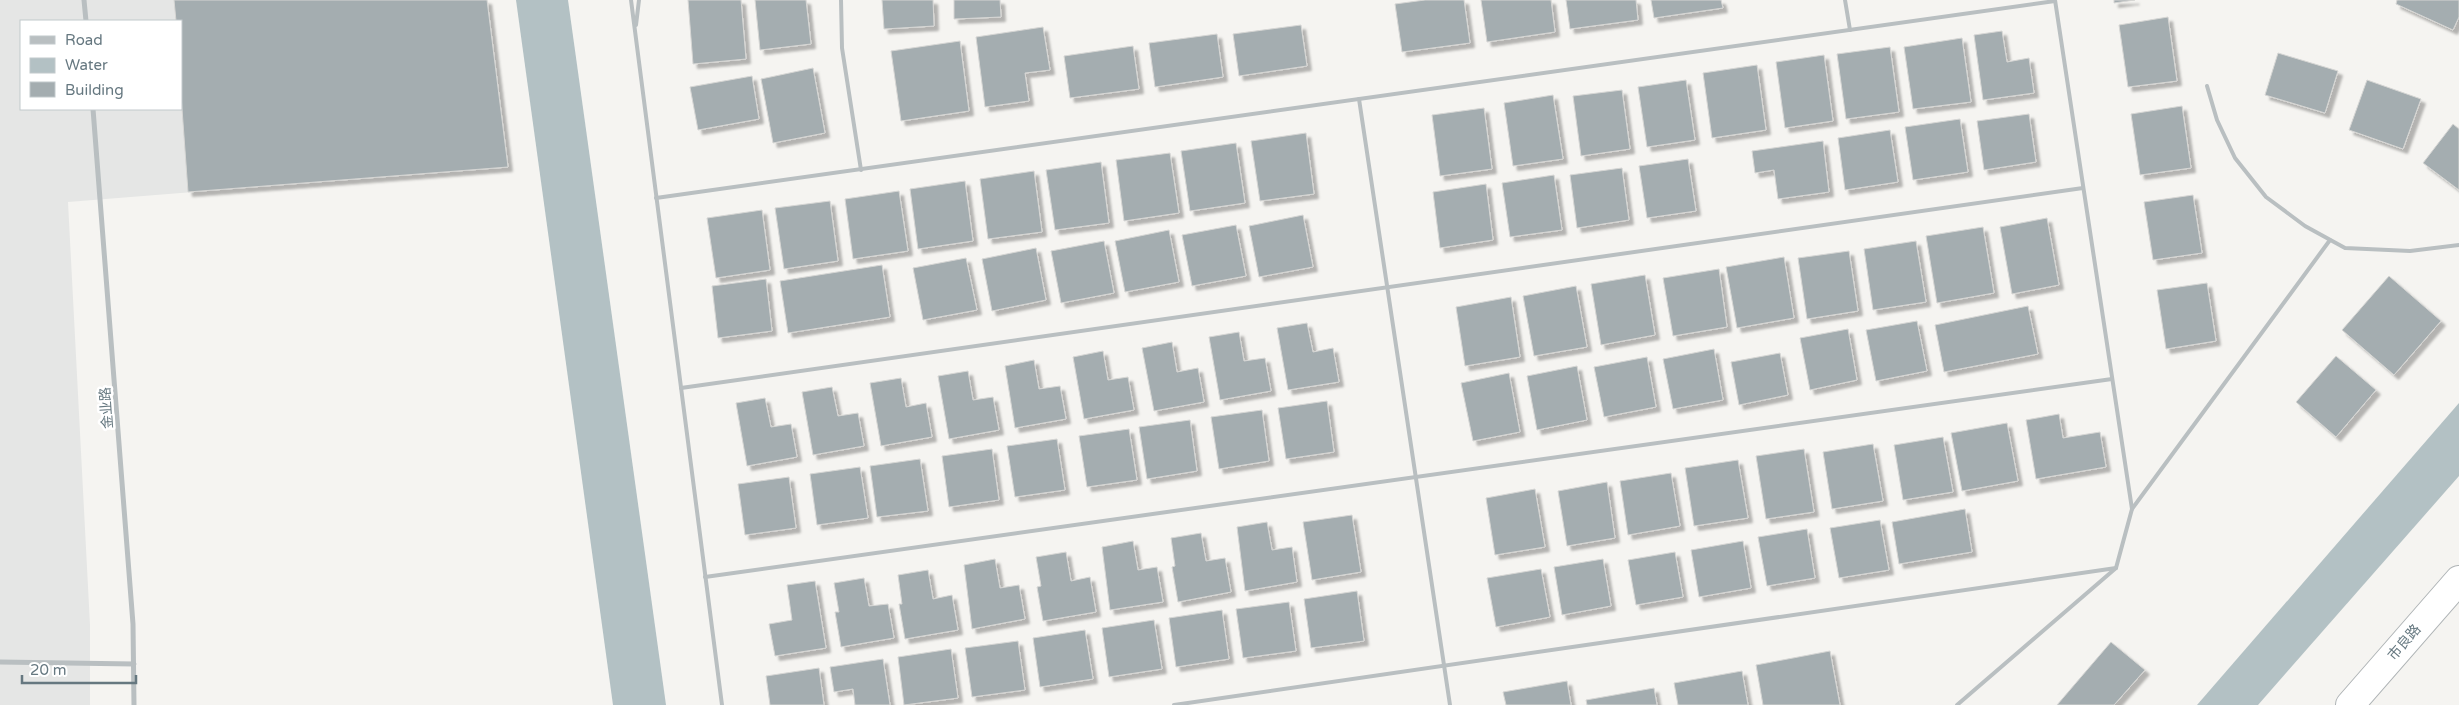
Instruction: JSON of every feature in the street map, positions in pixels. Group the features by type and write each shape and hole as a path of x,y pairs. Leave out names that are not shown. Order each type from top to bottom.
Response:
{"highway":[{"name":"市良路","path":"2350,705 2459,580"}],"street":[{"path":"84,0 86,20"},
{"name":"金业路","path":"93,110 130,575 134,705"},
{"path":"0,662 134,664"}],"lane":[{"path":"631,0 722,705"},
{"path":"636,33 639,0"},
{"path":"841,0 842,48 861,170"},
{"path":"1844,0 1850,30"},
{"path":"656,198 2055,0 2132,509"},
{"path":"2207,86 2217,120 2235,158 2266,197 2305,226 2345,248 2410,251 2459,245"},
{"path":"1359,99 1450,705"},
{"path":"681,388 2083,188"},
{"path":"1957,705 2116,568 2132,509 2330,240"},
{"path":"705,577 2112,379"},
{"path":"1174,705 2116,568"}],"shaded area":[{"path":"0,0 487,0 508,167 68,202 90,625 90,705 0,705"}],"water":[{"path":"516,0 568,0 666,705 613,705"},
{"path":"2459,403 2459,476 2258,705 2197,705"}],"building":[{"path":"174,0 487,0 508,167 188,192 182,109 182,20 176,20"},
{"path":"688,0 741,0 746,59 693,64"},
{"path":"755,0 806,0 811,44 760,50"},
{"path":"882,0 933,0 934,26 884,29"},
{"path":"954,0 1000,0 1001,17 954,19"},
{"path":"1425,0 1464,0 1470,43 1402,52 1395,4"},
{"path":"1481,0 1551,0 1555,32 1487,42"},
{"path":"1566,0 1636,0 1638,20 1570,29"},
{"path":"1651,0 1721,0 1723,8 1654,18"},
{"path":"2114,0 2135,0 2114,3"},
{"path":"2397,0 2459,0 2459,17 2453,30 2396,4"},
{"path":"2168,17 2177,81 2128,87 2119,25"},
{"path":"1301,25 1307,66 1239,76 1233,34"},
{"path":"1043,27 1050,70 1025,73 1029,101 985,107 976,37"},
{"path":"2002,31 2007,62 2029,58 2034,93 1983,100 1974,35"},
{"path":"1217,34 1223,77 1155,87 1149,43"},
{"path":"1962,38 1971,102 1913,109 1904,47"},
{"path":"960,41 969,111 901,121 891,51"},
{"path":"1133,46 1139,89 1070,98 1064,56"},
{"path":"1890,47 1899,112 1846,119 1837,54"},
{"path":"2278,53 2338,71 2325,113 2265,95"},
{"path":"1824,55 1833,121 1785,128 1776,62"},
{"path":"1757,65 1766,130 1712,138 1703,73"},
{"path":"813,68 825,133 773,143 761,79"},
{"path":"752,76 759,119 698,130 690,87"},
{"path":"1686,80 1695,140 1647,147 1638,87"},
{"path":"2367,80 2421,99 2403,149 2349,130"},
{"path":"1622,90 1630,149 1581,156 1573,96"},
{"path":"1553,95 1563,159 1513,166 1504,103"},
{"path":"2182,106 2191,168 2140,175 2131,114"},
{"path":"1484,108 1492,169 1440,176 1432,115"},
{"path":"2029,114 2036,162 1984,170 1977,121"},
{"path":"1960,119 1968,172 1913,180 1905,127"},
{"path":"2453,124 2459,129 2459,190 2423,163"},
{"path":"1890,130 1898,182 1845,190 1838,138"},
{"path":"1306,133 1314,194 1260,201 1251,141"},
{"path":"1823,141 1829,192 1778,199 1774,170 1755,173 1752,151"},
{"path":"1236,143 1245,203 1190,211 1181,151"},
{"path":"1170,153 1179,213 1124,221 1116,160"},
{"path":"1688,159 1696,211 1647,218 1639,166"},
{"path":"1101,162 1109,223 1055,230 1046,170"},
{"path":"1622,168 1629,220 1577,228 1570,175"},
{"path":"1034,171 1042,232 988,239 980,179"},
{"path":"1554,175 1562,230 1510,237 1502,183"},
{"path":"965,181 973,241 918,249 910,189"},
{"path":"1486,184 1493,240 1440,248 1433,192"},
{"path":"899,191 908,251 853,259 845,199"},
{"path":"2193,195 2202,253 2153,260 2144,202"},
{"path":"830,201 838,261 784,269 775,208"},
{"path":"762,210 770,270 716,278 707,218"},
{"path":"1303,215 1313,267 1259,277 1249,226"},
{"path":"2047,218 2059,285 2012,294 2000,227"},
{"path":"1236,225 1246,276 1192,286 1182,235"},
{"path":"1983,227 1994,293 1937,303 1926,236"},
{"path":"1169,230 1179,282 1125,292 1115,241"},
{"path":"1104,241 1114,293 1061,303 1051,251"},
{"path":"1916,241 1926,302 1873,310 1864,249"},
{"path":"1036,248 1046,300 992,311 982,259"},
{"path":"1849,251 1858,311 1807,319 1798,258"},
{"path":"1784,257 1794,318 1737,328 1726,267"},
{"path":"966,258 977,310 923,320 913,268"},
{"path":"882,265 890,317 788,333 780,281"},
{"path":"1719,269 1727,327 1673,336 1663,278"},
{"path":"1645,275 1655,335 1601,345 1591,284"},
{"path":"2389,276 2441,321 2394,375 2342,330"},
{"path":"766,279 772,331 718,338 712,286"},
{"path":"2207,283 2216,341 2166,349 2157,290"},
{"path":"1576,286 1587,347 1534,356 1523,296"},
{"path":"1511,297 1520,357 1465,366 1456,307"},
{"path":"2028,306 2038,354 1944,372 1935,325"},
{"path":"1917,321 1927,371 1876,381 1866,330"},
{"path":"1307,323 1313,352 1333,348 1339,382 1288,390 1277,328"},
{"path":"1848,329 1857,380 1810,390 1800,338"},
{"path":"1239,332 1244,361 1265,358 1271,391 1220,400 1209,337"},
{"path":"1172,342 1177,372 1198,368 1204,402 1154,411 1142,348"},
{"path":"1714,349 1723,400 1673,409 1663,359"},
{"path":"1103,351 1108,380 1128,377 1134,410 1084,419 1073,357"},
{"path":"1780,353 1788,395 1739,405 1731,362"},
{"path":"2336,356 2376,390 2336,437 2296,402"},
{"path":"1647,357 1656,407 1604,417 1594,367"},
{"path":"1034,360 1039,389 1060,386 1066,419 1015,428 1005,366"},
{"path":"1577,366 1587,420 1537,430 1527,376"},
{"path":"968,371 973,400 993,397 999,430 949,439 938,376"},
{"path":"1509,373 1520,432 1473,441 1461,383"},
{"path":"901,378 906,407 926,403 932,437 881,446 870,383"},
{"path":"832,387 838,416 858,413 864,446 813,455 802,392"},
{"path":"765,398 771,427 791,424 797,457 747,466 736,403"},
{"path":"1327,401 1334,452 1286,459 1278,408"},
{"path":"1262,410 1269,461 1219,469 1211,417"},
{"path":"2059,414 2063,438 2100,432 2106,467 2036,479 2026,420"},
{"path":"1190,420 1197,471 1147,479 1139,427"},
{"path":"2007,423 2018,481 1962,491 1951,433"},
{"path":"1129,429 1137,480 1087,487 1079,436"},
{"path":"1943,437 1953,492 1903,500 1894,445"},
{"path":"1057,439 1065,490 1015,497 1007,446"},
{"path":"1873,444 1883,501 1832,509 1823,452"},
{"path":"992,449 999,500 949,507 942,456"},
{"path":"1804,449 1814,512 1766,519 1756,456"},
{"path":"920,459 928,511 877,517 870,466"},
{"path":"1738,460 1748,518 1694,526 1685,468"},
{"path":"860,467 868,518 817,525 810,474"},
{"path":"1671,473 1680,526 1628,535 1620,481"},
{"path":"789,477 796,528 745,535 738,484"},
{"path":"1607,482 1615,538 1567,546 1558,491"},
{"path":"1535,489 1545,547 1495,555 1486,498"},
{"path":"1965,509 1972,552 1899,564 1892,522"},
{"path":"1352,515 1361,572 1312,580 1303,522"},
{"path":"1880,520 1889,570 1839,578 1830,528"},
{"path":"1267,522 1272,550 1292,547 1297,582 1245,591 1237,527"},
{"path":"1807,529 1815,578 1767,586 1758,537"},
{"path":"1201,533 1206,561 1225,558 1231,592 1178,602 1172,567 1175,566 1171,538"},
{"path":"1133,541 1138,570 1157,567 1163,602 1110,610 1102,547"},
{"path":"1743,541 1751,588 1699,597 1691,550"},
{"path":"1066,552 1071,581 1090,577 1096,612 1043,621 1037,587 1041,586 1036,557"},
{"path":"1675,552 1683,597 1636,605 1628,560"},
{"path":"995,559 1000,588 1019,585 1025,619 972,629 964,565"},
{"path":"1603,559 1611,606 1562,615 1554,567"},
{"path":"1541,569 1550,617 1496,627 1487,578"},
{"path":"928,570 933,599 952,595 958,630 905,639 899,604 902,604 898,575"},
{"path":"864,578 869,606 888,604 894,638 841,647 835,612 839,612 834,583"},
{"path":"815,581 826,648 775,656 769,624 792,620 787,585"},
{"path":"1357,591 1364,641 1311,648 1304,599"},
{"path":"1289,602 1296,651 1243,658 1236,609"},
{"path":"1222,610 1229,659 1176,667 1169,618"},
{"path":"1154,620 1162,669 1109,677 1102,628"},
{"path":"1085,630 1093,679 1040,687 1033,638"},
{"path":"1018,641 1025,690 972,697 965,648"},
{"path":"2111,642 2145,670 2114,705 2057,705"},
{"path":"951,649 958,698 904,705 898,657"},
{"path":"1830,651 1840,705 1763,705 1756,665"},
{"path":"883,659 890,705 855,705 853,689 834,692 830,667"},
{"path":"819,668 824,705 770,705 766,676"},
{"path":"1742,671 1748,705 1678,705 1674,683"},
{"path":"1567,681 1571,705 1506,705 1503,692"},
{"path":"1654,688 1657,705 1587,705 1586,700"}]}
